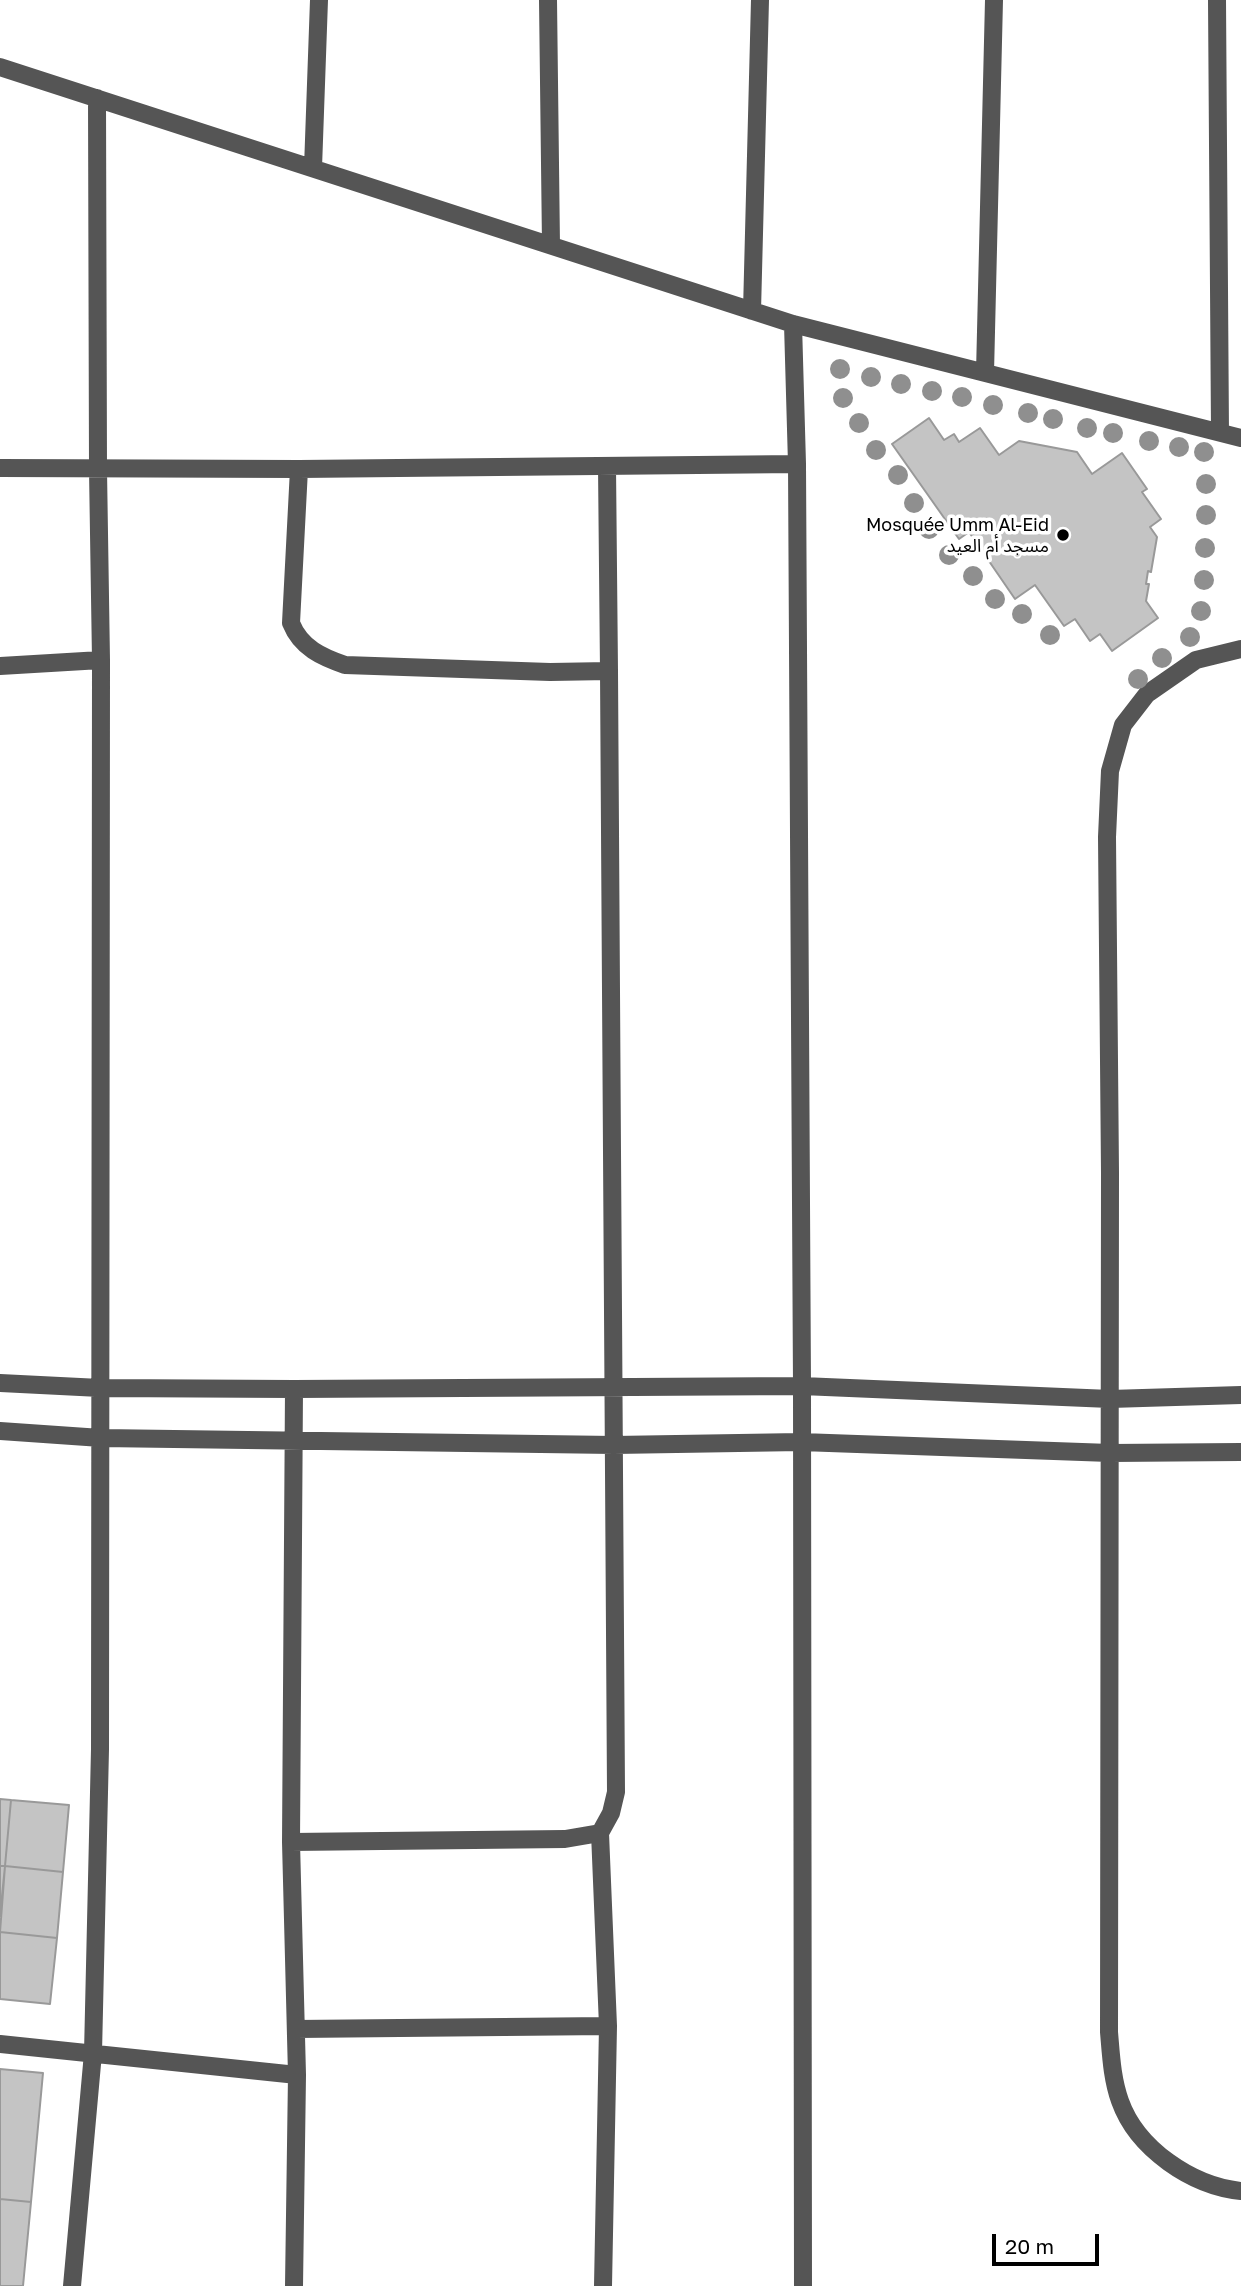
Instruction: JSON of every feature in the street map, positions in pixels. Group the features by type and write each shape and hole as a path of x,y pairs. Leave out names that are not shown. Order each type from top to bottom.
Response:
{"street":[{"path":"313,168 319,0"},
{"path":"548,0 551,245"},
{"path":"752,311 760,0"},
{"path":"985,373 995,0"},
{"path":"1217,0 1220,432"},
{"path":"0,67 793,324 1241,438"},
{"path":"72,2286 93,2053 100,1749 101,660 97,98"},
{"path":"793,324 797,464 802,1387 803,2286"},
{"path":"0,468 299,469 797,464"},
{"path":"603,2286 608,2026 600,1833 611,1813 616,1792 607,466"},
{"path":"299,469 291,623 296,636 319,656 345,665 550,672 609,671"},
{"path":"1241,649 1196,660 1147,694 1123,725 1110,771 1107,837 1110,1173 1109,2032 1114,2079 1121,2103 1139,2135 1158,2154 1186,2173 1224,2189 1241,2191"},
{"path":"0,666 101,660"},
{"path":"0,1382 100,1388 802,1387 1110,1399 1241,1395"},
{"path":"294,2286 297,2075 291,1842 295,1389"},
{"path":"0,1431 101,1438 614,1445 801,1442 1110,1453 1241,1452"},
{"path":"291,1842 565,1839 600,1833"},
{"path":"296,2029 608,2026"},
{"path":"0,2044 297,2075"}],"building":[{"name":"Mosquée Umm Al-Eid مسجد أم العيد","path":"929,418 944,440 954,434 959,442 980,428 999,455 1019,441 1077,452 1092,474 1122,453 1147,489 1142,492 1161,519 1150,527 1157,537 1151,572 1148,571 1146,584 1149,584 1146,601 1158,618 1112,651 1100,634 1090,641 1075,619 1064,626 1035,585 1015,599 969,532 959,539 892,444"},
{"path":"0,1799 11,1800 5,1866 0,1866"},
{"path":"11,1800 69,1805 63,1872 5,1866"},
{"path":"0,1866 5,1866 0,1916"},
{"path":"5,1866 63,1872 57,1938 0,1932"},
{"path":"0,1932 57,1938 50,2004 0,1999"},
{"path":"0,2069 43,2073 31,2202 0,2199"},
{"path":"0,2199 31,2202 23,2286 0,2286"}],"place":[{"name":"Mosquée Umm Al-Eid مسجد أم العيد","path":"1063,535"}]}
